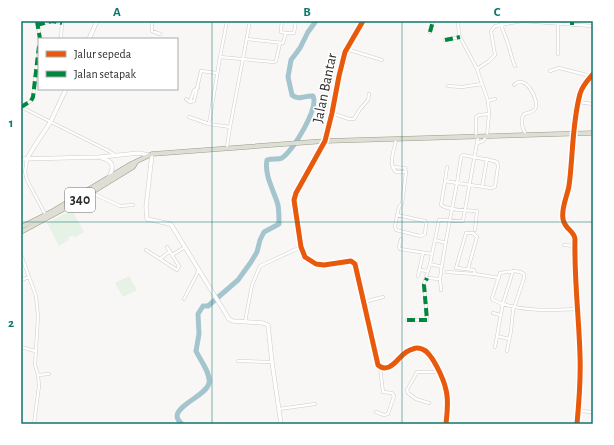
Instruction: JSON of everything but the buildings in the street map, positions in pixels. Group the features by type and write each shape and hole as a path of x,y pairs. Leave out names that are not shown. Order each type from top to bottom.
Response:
{"main road":[{"path":"135,164 150,154 227,147 325,141 593,133"},
{"name":"340","path":"21,232 70,204 131,164 135,164"},
{"name":"340","path":"21,228 92,193 133,167 135,164"}],"street":[{"path":"37,21 40,38"},
{"path":"37,25 52,21 62,22 61,38"},
{"path":"89,38 97,21"},
{"path":"152,21 152,31 160,34"},
{"path":"209,124 217,73 228,21"},
{"path":"227,147 250,21"},
{"path":"282,21 281,31 293,34 296,21"},
{"name":"Jalan Bantar","path":"301,247 295,196 325,141 346,49 363,21"},
{"path":"430,32 433,21"},
{"path":"458,21 460,37 476,70 488,101 489,114 487,136 483,141 477,143"},
{"path":"476,70 488,62 495,53 492,28 495,26 522,21 593,26"},
{"path":"501,24 503,33 509,45 511,58 515,66"},
{"path":"558,24 558,54"},
{"path":"247,39 280,43 284,42 286,33"},
{"path":"445,40 460,37"},
{"path":"220,57 275,62 280,43"},
{"path":"346,49 382,60"},
{"path":"38,53 31,101 21,106 115,155"},
{"path":"550,71 559,68 592,75 580,92 568,188 563,212 563,219 566,228 575,235 577,309 581,358 579,411 577,424"},
{"path":"186,99 190,102 194,90 198,88 201,71 217,73"},
{"path":"514,85 516,82 526,83 535,98 535,109 532,112 524,114 522,118 522,127 526,135"},
{"path":"448,86 462,87 482,84"},
{"path":"45,215 27,180 25,172 27,159 50,121 66,90"},
{"path":"332,113 345,118 354,119 368,100 370,94"},
{"path":"488,101 495,99"},
{"path":"578,102 593,104"},
{"path":"407,320 427,320 424,284 427,278 439,220 463,222 477,143 476,117 481,114 489,114"},
{"path":"189,117 209,124 230,127"},
{"path":"396,139 391,160 393,167 396,172 406,172"},
{"path":"21,159 100,157 139,153 150,154 146,218 171,225 230,319 233,321 263,323 268,325 281,424"},
{"path":"441,290 440,279 452,208 457,183 462,155 494,160 498,164 495,186 492,188 482,187 469,185 457,183 445,181"},
{"path":"100,157 106,159 113,166 113,171 109,178"},
{"path":"482,187 487,159"},
{"path":"393,167 405,168 406,172 402,204 399,207 397,215 395,226 396,230 420,236 424,234 426,224 425,221 397,215"},
{"path":"447,167 441,205 444,207 476,211 475,230"},
{"path":"92,193 120,206 133,205"},
{"path":"468,269 477,237 473,233 466,233 456,266 457,268 475,270 475,274"},
{"path":"401,239 400,249 432,254"},
{"path":"435,240 446,243"},
{"path":"564,245 575,246"},
{"path":"146,250 177,270 179,266 167,247"},
{"path":"172,255 185,247"},
{"path":"245,322 252,285 260,266 301,247 305,257 316,264 324,265 345,261 353,262 356,267 378,365 380,367 384,392 392,393 394,396 388,414 384,415 376,412"},
{"path":"160,259 170,251"},
{"path":"418,276 423,253"},
{"path":"21,255 36,296 38,313 35,351 35,365 38,375 38,396 34,424"},
{"path":"171,266 176,262"},
{"path":"430,264 442,267"},
{"path":"184,299 199,270"},
{"path":"419,270 428,271"},
{"path":"507,350 512,313 515,307 524,274 523,272 513,271 500,273 492,298 493,300 515,307 547,310 577,309"},
{"path":"495,347 500,315 513,271"},
{"path":"447,272 475,274 499,278"},
{"path":"21,280 29,277"},
{"path":"427,278 440,279"},
{"path":"364,302 383,297"},
{"path":"493,313 500,315"},
{"path":"497,336 509,339"},
{"path":"21,347 35,351"},
{"path":"380,367 385,368 391,366 408,350 419,348 425,350 432,358 446,389 448,402 446,424"},
{"path":"238,361 272,362"},
{"path":"429,403 416,398 408,393 407,390 417,372 439,372"},
{"path":"38,375 49,374"},
{"path":"278,410 315,404"},
{"path":"579,411 593,412"}],"shaded area":[{"path":"72,210 84,232 74,238 73,235 68,238 69,240 59,246 47,223"},
{"path":"129,276 137,290 123,297 115,283"}],"waterway":[{"path":"182,424 177,417 182,407 203,392 209,383 207,371 196,351 199,334 198,314 203,306 208,306 238,280 257,252 264,232 279,224 278,205 268,177 266,166 267,160 280,159 287,154 309,119 314,102 313,96 297,98 292,95 288,77 291,60 316,21"}],"marked path":[{"path":"37,21 40,38"},
{"path":"37,25 52,21 62,23"},
{"path":"430,32 433,21"},
{"path":"445,40 460,37"},
{"path":"21,107 31,101 33,97 38,54"},
{"path":"407,320 427,320 424,285 427,278"}],"cycle path":[{"path":"363,21 345,52 325,141 296,193 294,200 301,247 305,257 316,264 324,265 351,261 355,264 378,365 380,367 389,367 406,352 417,348 426,351 430,355 445,385 448,403 446,424"},
{"path":"577,424 580,390 580,365 575,239 564,223 563,207 569,186 577,105 582,88 593,74"}]}
